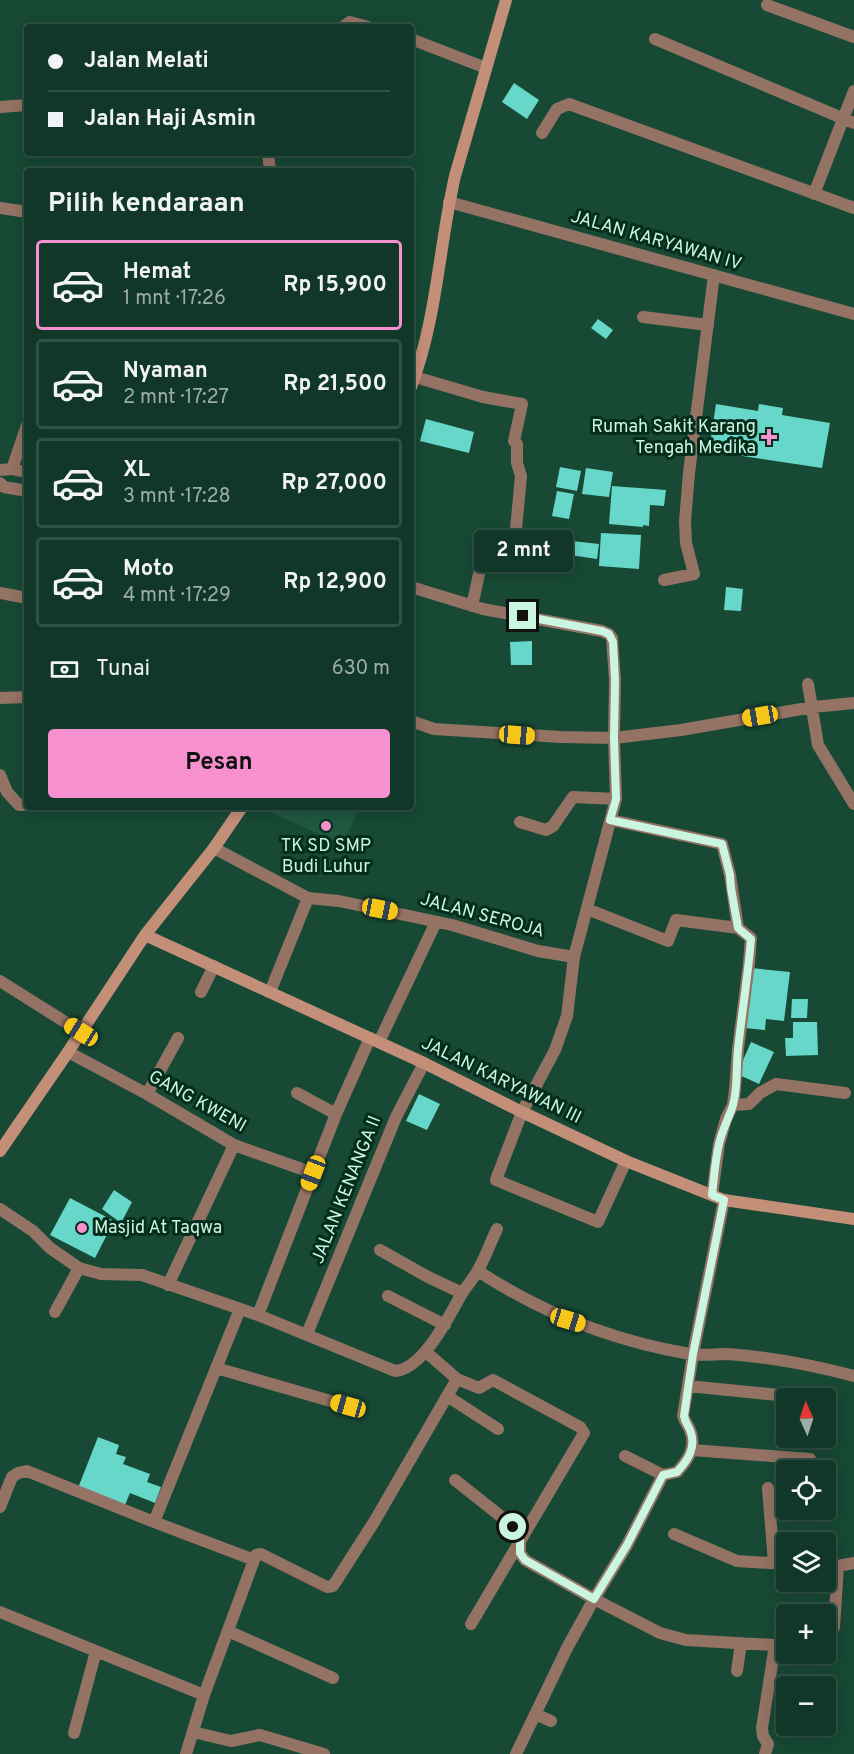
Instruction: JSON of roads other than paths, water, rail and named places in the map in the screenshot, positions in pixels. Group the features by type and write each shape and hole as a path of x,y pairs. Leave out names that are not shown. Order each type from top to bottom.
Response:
{"main road":[{"path":"414,378 433,304 449,202 506,0"},
{"path":"0,1151 145,934 214,848 240,810"},
{"name":"JALAN KARYAWAN III","path":"145,934 424,1063 626,1161 718,1198 854,1219"}],"street":[{"path":"767,5 854,37"},
{"path":"655,39 848,121"},
{"path":"414,40 486,68"},
{"path":"814,194 848,121 854,92"},
{"path":"542,133 557,109 568,104 854,208"},
{"path":"0,107 24,105"},
{"name":"JALAN KARYAWAN IV","path":"449,202 854,314"},
{"path":"0,208 24,212"},
{"path":"664,580 694,574 686,543 685,521 714,275"},
{"path":"643,317 708,325"},
{"path":"414,382 522,404 514,441 518,444 517,463 520,476 514,550"},
{"path":"24,431 6,470 24,472"},
{"path":"0,483 4,487 24,490"},
{"path":"472,606 485,547 564,559"},
{"path":"414,588 483,609 602,631 609,634 613,642 616,799 574,957 567,1016 555,1050 522,1112 496,1180 598,1222 626,1161"},
{"path":"0,593 24,597"},
{"path":"808,684 818,745 854,804"},
{"path":"0,698 24,697"},
{"path":"414,722 434,729 614,738 681,730 813,707 854,703"},
{"path":"0,775 7,792 19,805 24,805"},
{"path":"520,822 546,830 554,826 573,797 616,799"},
{"path":"610,820 721,843 724,846 730,875 738,928"},
{"name":"JALAN SEROJA","path":"214,848 308,898 339,901 452,925 538,951 574,957"},
{"path":"270,992 308,898"},
{"path":"587,909 668,941 676,920 738,928 751,939 733,1105 726,1119 719,1144 718,1198 684,1419 691,1431 692,1450 677,1472 663,1475 625,1456"},
{"path":"258,1315 336,1114 436,922"},
{"path":"201,992 214,966"},
{"path":"0,981 81,1032"},
{"path":"147,1094 178,1038"},
{"name":"GANG KWENI","path":"68,1052 147,1094 234,1145 313,1173"},
{"name":"JALAN KENANGA II","path":"307,1334 396,1117 424,1063"},
{"path":"733,1105 748,1104 765,1089 777,1084 845,1093"},
{"path":"297,1094 336,1114"},
{"path":"168,1285 234,1145"},
{"path":"0,1209 33,1231 50,1248 79,1268 101,1274 142,1275 258,1315 395,1371 403,1370 426,1352 478,1271 497,1229"},
{"path":"380,1250 462,1293"},
{"path":"55,1312 79,1268"},
{"path":"478,1271 508,1291 568,1320 624,1339 693,1354 727,1354 773,1360 814,1366 854,1376"},
{"path":"388,1296 445,1325"},
{"path":"154,1522 240,1309"},
{"path":"426,1352 456,1379 478,1388 492,1380 580,1426 584,1433 471,1624"},
{"path":"216,1368 348,1406"},
{"path":"186,1754 204,1695 256,1555 261,1554 327,1587 333,1586 374,1522 456,1379"},
{"path":"688,1386 776,1395"},
{"path":"447,1396 498,1430"},
{"path":"692,1450 810,1459"},
{"path":"0,1507 12,1477 27,1471 254,1560"},
{"path":"516,1754 567,1648 627,1545 663,1475"},
{"path":"455,1480 513,1527 520,1539 520,1553 525,1560 660,1633 686,1640 776,1643"},
{"path":"768,1488 776,1538"},
{"path":"674,1534 737,1561 776,1563"},
{"path":"836,1604 838,1566 854,1563"},
{"path":"0,1612 204,1695"},
{"path":"228,1631 333,1678"},
{"path":"736,1671 741,1643"},
{"path":"74,1733 96,1651"},
{"path":"765,1754 768,1744 763,1736 762,1728 776,1662"},
{"path":"535,1714 551,1721"},
{"path":"193,1732 231,1741 260,1735 324,1754"}],"place":[{"name":"Rumah Sakit Karang Tengah Medika","path":"769,437"},
{"name":"TK SD SMP Budi Luhur","path":"326,826"},
{"name":"Masjid At Taqwa","path":"82,1228"}]}
